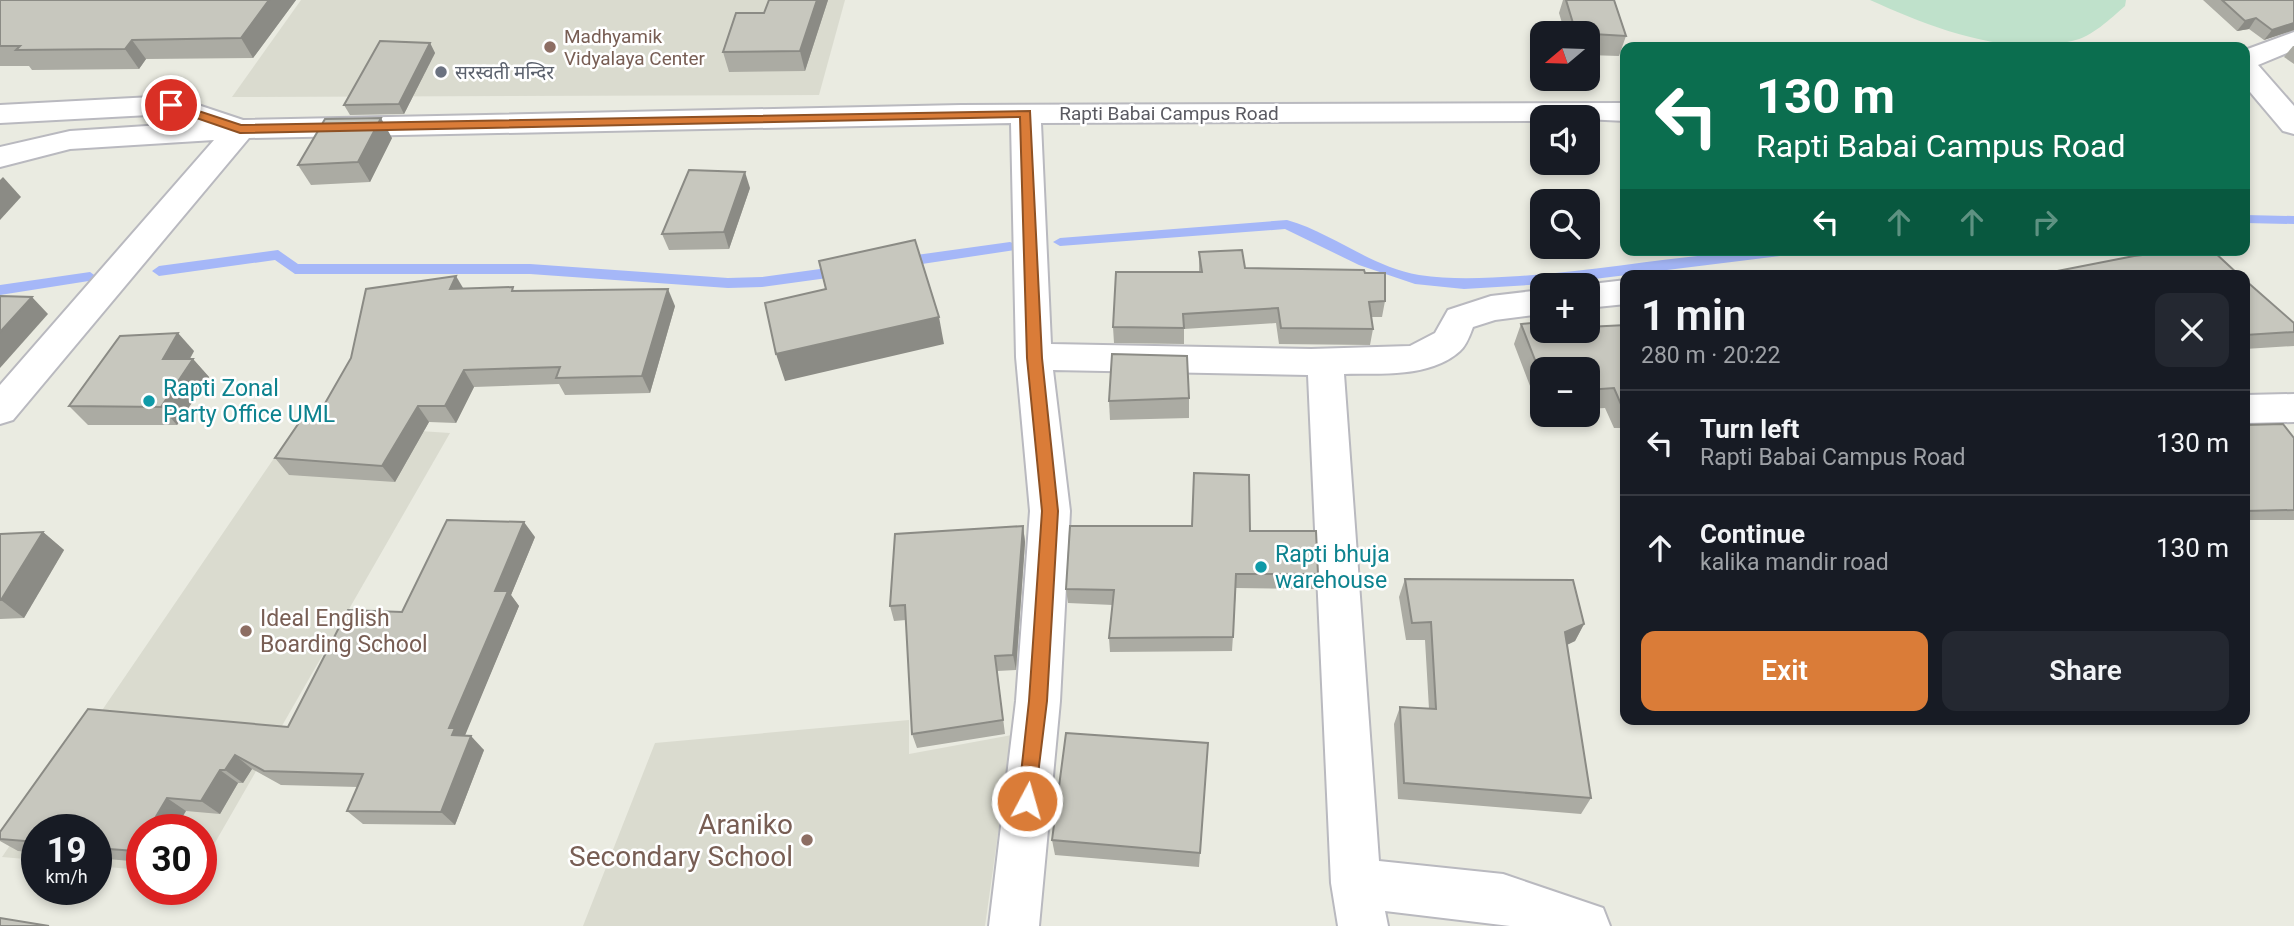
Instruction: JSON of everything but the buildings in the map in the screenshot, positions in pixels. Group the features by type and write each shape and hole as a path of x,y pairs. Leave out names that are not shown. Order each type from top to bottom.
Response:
{"street":[{"path":"2250,58 2294,40"},
{"path":"2250,73 2294,125"},
{"path":"0,114 171,105 240,129 0,410"},
{"name":"Rapti Babai Campus Road","path":"0,157 70,140 240,129 1026,114 1620,112"},
{"path":"1014,926 1038,701 1050,511 1034,358 1026,114"},
{"path":"1600,295 1620,293"},
{"path":"1034,358 1325,362 1415,359 1448,342 1460,319 1491,308 1530,303"},
{"path":"1325,362 1359,904 1503,899 1586,926"},
{"path":"2250,409 2294,408"}],"shaded area":[{"name":"Madhyamik Vidyalaya Center","path":"301,0 845,0 819,95 232,97"},
{"name":"Ideal English Boarding School","path":"298,423 450,433 217,839 217,814 126,814 126,869 112,867 112,814 31,814"},
{"name":"Araniko Secondary School","path":"909,720 909,754 1012,735 985,926 583,926 655,743"},
{"name":"Ideal English Boarding School","path":"21,829 21,859 2,857"}],"green space":[{"path":"1870,0 2126,0 2125,6 2094,32 2066,42 1994,42 1968,37 1917,20"}],"waterway":[{"path":"2250,219 2294,220"},
{"path":"1060,242 1287,224 1364,262 1415,279 1464,284 1562,278 1620,271"},
{"path":"902,262 1010,247"},
{"path":"159,271 278,255 295,269 530,269 728,283 762,282 842,271"},
{"path":"1627,270 1740,256"},
{"path":"0,290 90,277"}],"place":[{"name":"Madhyamik Vidyalaya Center","path":"550,47"},
{"name":"सरस्वती मन्दिर","path":"441,72"},
{"name":"Rapti Zonal Party Office UML","path":"149,401"},
{"name":"Rapti bhuja warehouse","path":"1261,567"},
{"name":"Ideal English Boarding School","path":"246,631"},
{"name":"Araniko Secondary School","path":"807,840"}],"route":[{"path":"171,105 240,129 1026,114 1034,358 1050,511 1038,701 1027,801"}]}
